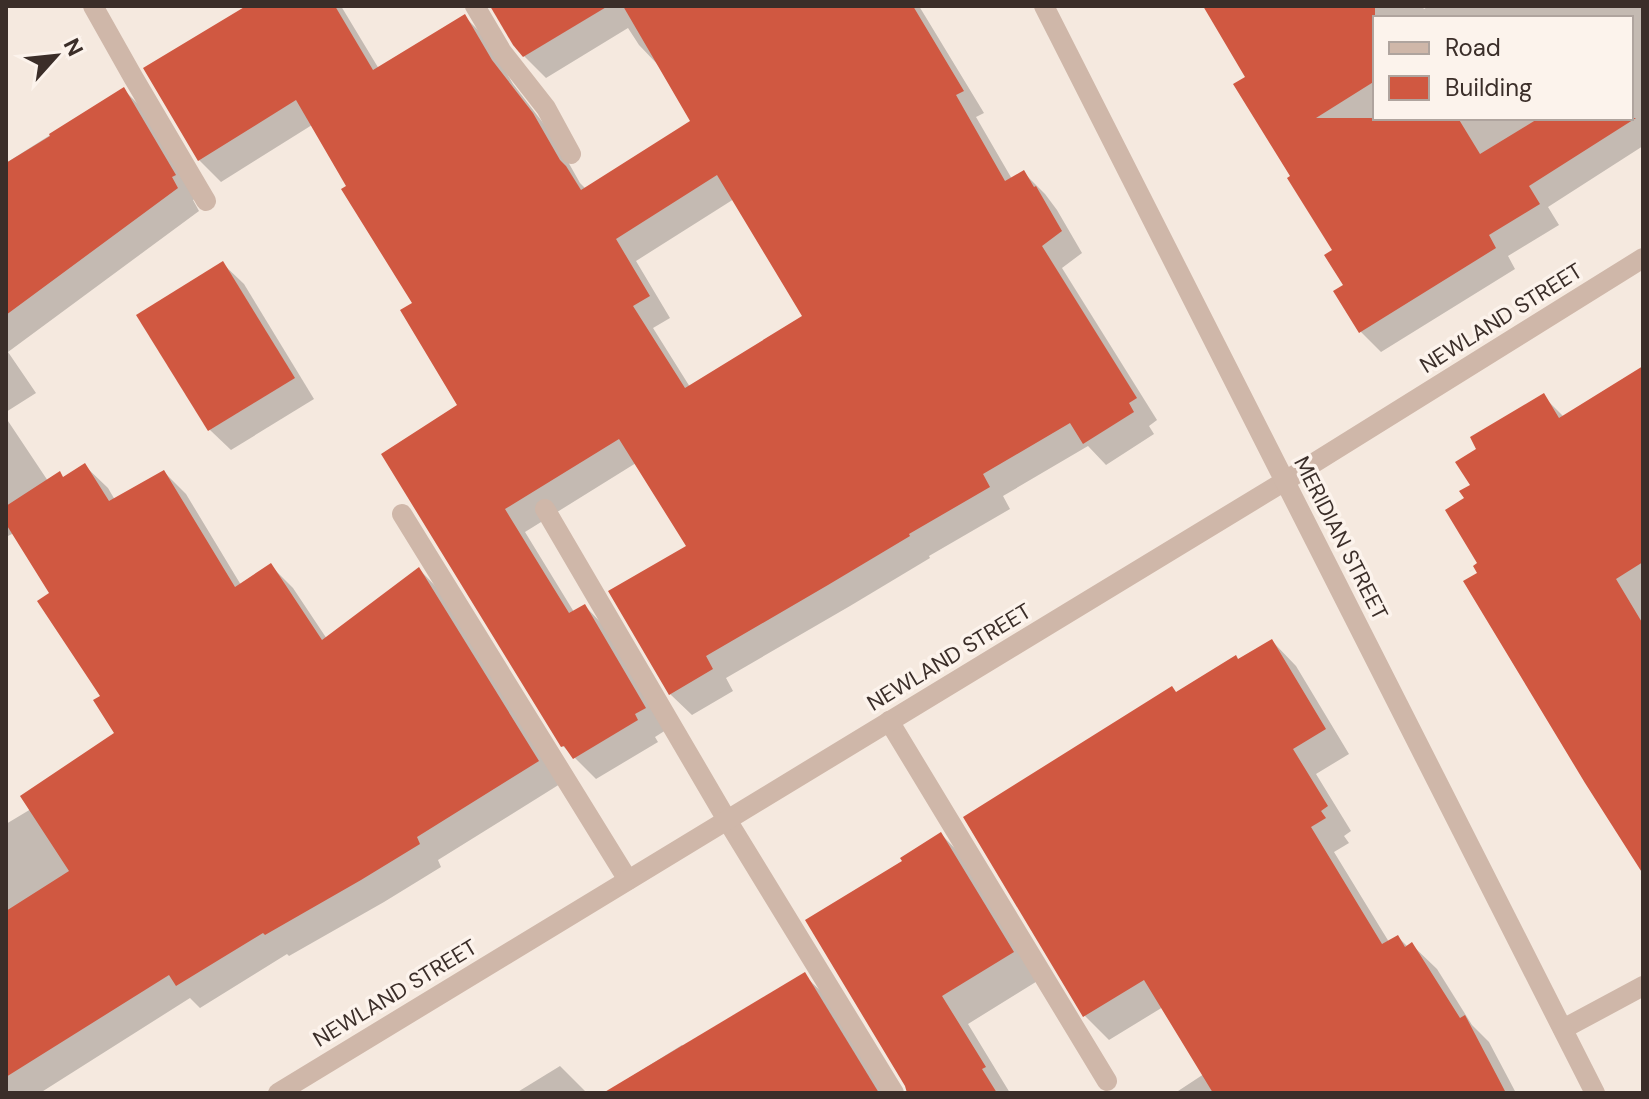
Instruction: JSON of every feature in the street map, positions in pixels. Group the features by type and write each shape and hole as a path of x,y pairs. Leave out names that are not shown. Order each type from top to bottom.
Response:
{"street":[{"path":"93,6 206,201"},
{"path":"475,6 502,52 546,108 571,154"},
{"name":"MERIDIAN STREET","path":"1044,6 1595,1093"},
{"name":"NEWLAND STREET","path":"278,1093 1285,481 1643,258"},
{"path":"545,509 727,820 894,1093"},
{"path":"402,514 628,880"},
{"path":"889,721 1107,1081"},
{"path":"1563,1029 1643,986"}],"building":[{"path":"246,6 335,6 373,70 465,14 492,60 533,113 581,190 690,121 623,6 913,6 964,91 956,95 1005,181 1024,170 1062,231 1042,246 1137,398 1129,403 1134,412 1083,444 1070,423 983,474 990,487 706,656 713,669 669,695 608,591 686,546 619,439 505,509 569,613 585,604 646,708 635,714 638,720 573,759 564,746 561,747 381,454 457,405 400,310 412,303 341,189 346,186 296,100 198,161 143,68","holes":["717,175 802,316 685,388 633,306 650,296 616,239"]},
{"path":"490,6 608,6 523,57"},
{"path":"1203,6 1375,6 1373,82 1316,118 1459,120 1480,154 1536,120 1633,120 1529,186 1540,204 1489,235 1496,248 1359,333 1333,291 1343,285 1324,255 1332,250 1233,84 1245,77"},
{"path":"124,87 176,175 172,177 178,188 6,315 6,163"},
{"path":"223,261 295,378 208,431 136,315"},
{"path":"1643,366 1643,562 1616,579 1643,624 1643,874 1463,581 1477,573 1473,566 1477,563 1445,510 1464,498 1459,491 1470,485 1455,462 1476,449 1470,437 1544,393 1559,418"},
{"path":"85,463 109,501 164,470 235,587 271,563 322,640 419,567 539,761 417,837 420,844 361,880 265,935 263,933 176,986 169,975 6,1077 6,911 69,871 20,796 114,733 93,700 100,696 37,601 49,593 6,524 6,506 60,471 63,477"},
{"path":"1272,639 1326,729 1293,749 1328,806 1321,811 1326,818 1311,827 1382,944 1398,935 1405,947 1412,942 1460,1018 1465,1015 1506,1093 1213,1093 1144,980 1083,1017 963,817 1172,686 1176,692 1236,655 1238,659"},
{"path":"941,832 1014,952 942,996 986,1067 982,1069 997,1093 907,1093 805,920 902,861 900,858"},
{"path":"805,972 879,1093 603,1093"}]}
